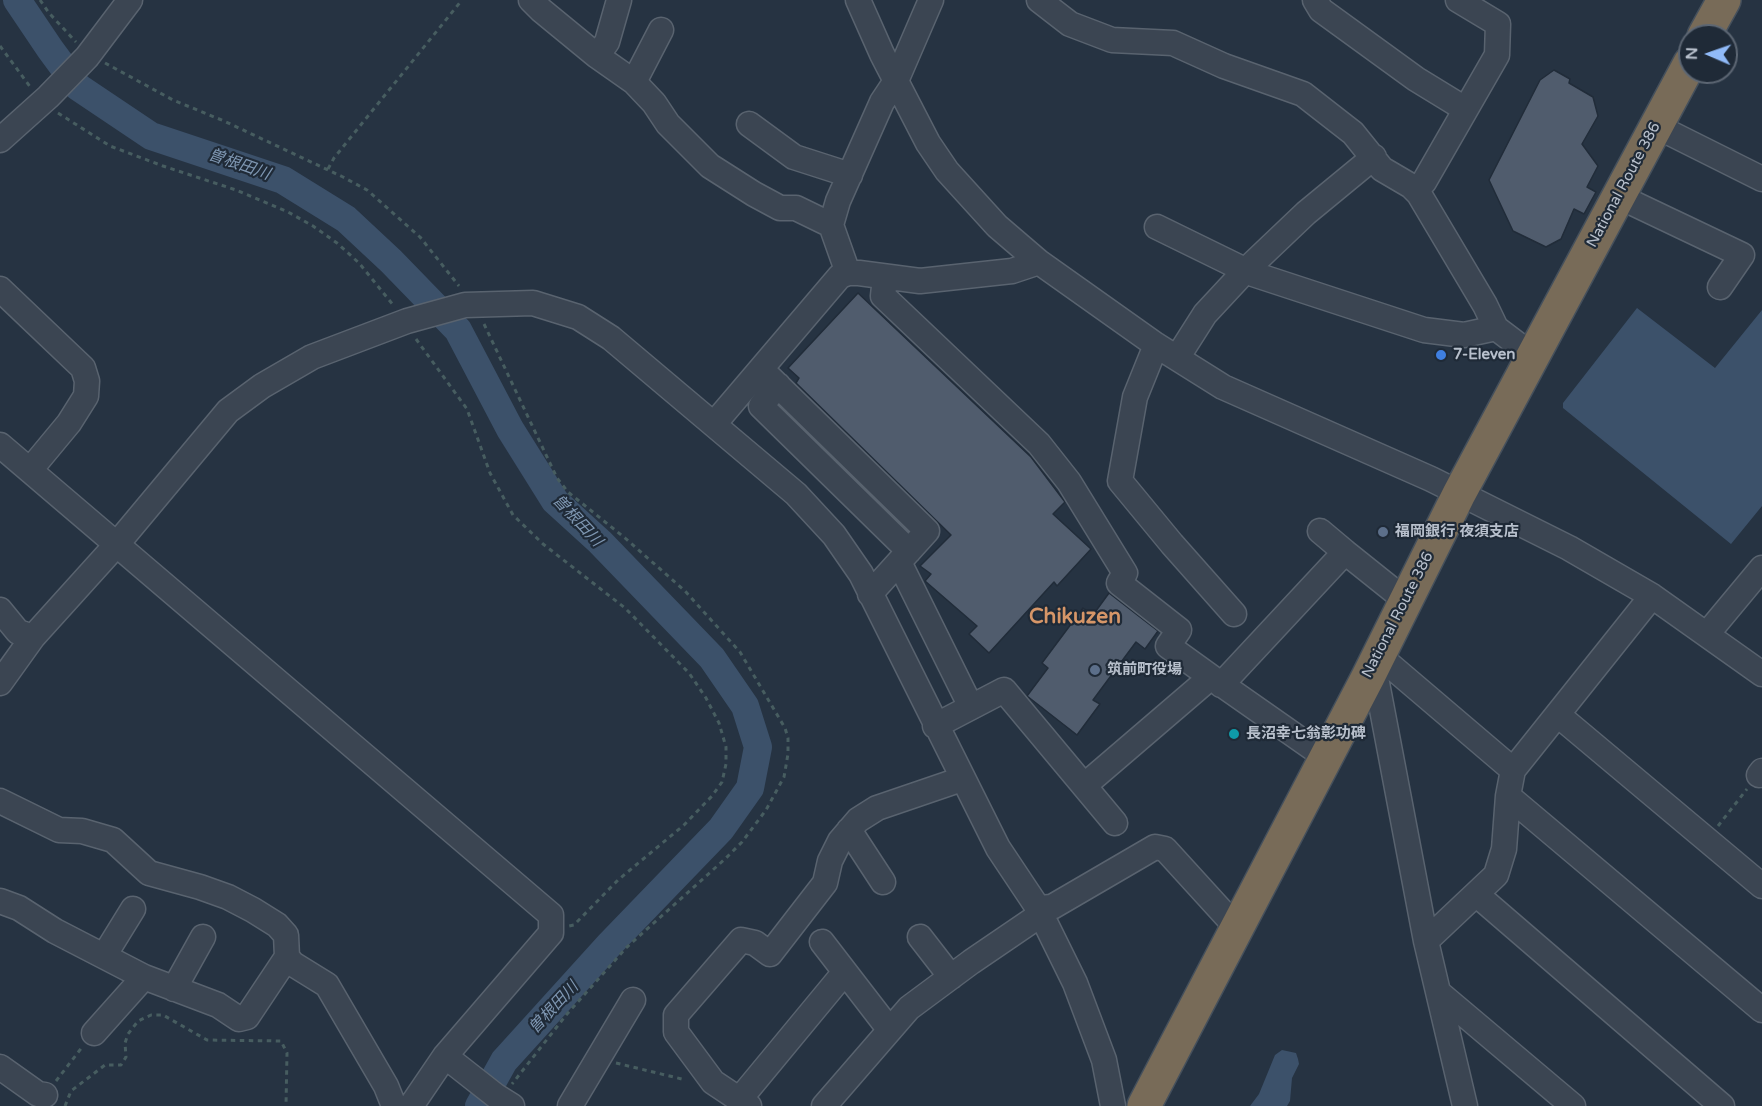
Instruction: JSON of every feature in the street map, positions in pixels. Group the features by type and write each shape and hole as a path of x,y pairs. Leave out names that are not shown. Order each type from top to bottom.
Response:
{"highway":[{"path":"1711,24 1724,0"},
{"name":"National Route 386","path":"1144,1106 1373,666 1459,494 1679,84"}],"street":[{"path":"0,140 46,99 89,54 130,0"},
{"path":"531,0 597,56 634,82 654,103 668,124 710,166 780,208 796,208 831,225"},
{"path":"597,56 607,42 620,0"},
{"path":"858,0 928,143 947,171 997,226 1039,262 1156,345 1223,387 1431,479 1569,548 1652,596 1762,674"},
{"path":"848,273 831,225 838,201 882,102 896,81 932,0"},
{"path":"1039,0 1070,24 1112,40 1173,43 1224,66 1303,94 1353,133 1382,169 1416,190 1485,305 1496,328 1533,356"},
{"path":"1315,0 1321,10 1416,79 1465,110"},
{"path":"1416,190 1424,182 1497,55 1498,24 1458,0"},
{"path":"634,82 661,30"},
{"path":"749,124 794,157 850,175"},
{"path":"1656,126 1762,179"},
{"path":"1177,358 1205,314 1245,271 1306,213 1374,157"},
{"path":"1618,196 1742,255 1720,287"},
{"path":"1157,227 1245,271 1424,330 1464,334 1496,328"},
{"path":"714,424 770,377 840,276 848,273 920,281 1012,270 1039,262"},
{"path":"885,277 884,296 1039,444 1069,482 1125,573 1119,583 1179,630 1168,646 1311,747 1327,754"},
{"path":"0,289 83,368 87,381 86,396 69,423 30,470"},
{"path":"0,683 33,637 117,544 228,411 262,387 312,357 405,322 470,305 534,303 578,317 611,338 796,494 834,535 861,574 998,848 1039,911 1075,983 1104,1060 1113,1106"},
{"path":"1156,345 1135,397 1120,481 1234,614"},
{"path":"770,377 927,531 870,594"},
{"path":"0,445 551,915 550,933 452,1062 411,1106"},
{"path":"1320,531 1395,592 1407,599"},
{"path":"1085,785 1216,681 1345,552"},
{"path":"904,557 971,707"},
{"path":"1707,634 1762,568"},
{"path":"1426,941 1496,875 1504,849 1508,796 1513,770 1652,596"},
{"path":"0,610 18,632 33,637"},
{"path":"1373,666 1513,770"},
{"path":"1373,666 1426,941 1465,1106"},
{"path":"935,726 1004,690 1115,823"},
{"path":"1558,715 1762,886"},
{"path":"844,973 745,1103 713,1082 676,1032 676,1015 741,940 755,943 770,954 825,883 830,861 840,841 858,820 877,808 962,779"},
{"path":"1508,796 1762,1010"},
{"path":"0,801 59,830 82,831 113,840 149,873 200,887 228,897 253,910 278,925 286,935 287,957 247,1017 239,1018 218,1005 144,977 55,931 19,908 0,901"},
{"path":"849,830 883,882"},
{"path":"824,1106 909,1008 1039,911 1052,907 1155,847 1165,849 1237,928"},
{"path":"1476,894 1722,1106"},
{"path":"104,956 133,909"},
{"path":"174,989 203,937"},
{"path":"920,937 951,977"},
{"path":"822,942 889,1029"},
{"path":"287,957 293,964 327,985 386,1086 394,1106"},
{"path":"93,1033 144,977"},
{"path":"1439,993 1573,1106"},
{"path":"570,1106 633,1000"},
{"path":"452,1062 503,1101"},
{"path":"0,1067 38,1094 55,1100"}],"path":[{"path":"40,0 49,13 89,54 173,100 328,169 366,190 420,237 470,305 519,395 557,478 568,492 685,591 740,652 785,728 789,754 784,777 766,810 742,842 725,860 626,948 567,1014 515,1080 503,1101"},
{"path":"328,169 462,0"},
{"path":"0,46 46,99 110,146 236,190 288,212 314,226 359,263 394,306 467,409 490,473 513,516 543,544 625,608 689,673 710,706 726,747 726,764 722,782 684,825 618,880 574,925 550,933"},
{"path":"1707,839 1760,773"},
{"path":"55,1100 71,1091 105,1065 121,1065 126,1057 125,1043 128,1034 138,1021 163,1015 207,1040 221,1042 280,1041 287,1053 286,1106"},
{"path":"55,1100 93,1033"},
{"path":"608,1067 615,1062 703,1084 713,1082"}],"water":[{"path":"1637,308 1715,368 1762,310 1762,506 1731,544 1563,408 1563,403"},
{"path":"1282,1050 1296,1053 1299,1064 1292,1078 1290,1101 1287,1106 1250,1106 1259,1094 1275,1055"}],"building":[{"path":"1554,70 1570,79 1569,83 1593,97 1598,116 1582,144 1598,166 1587,187 1596,192 1584,214 1574,209 1561,239 1546,247 1513,231 1489,180 1540,80"},
{"path":"858,293 1031,457 1065,502 1053,514 1091,549 1057,586 1054,582 989,653 969,634 977,626 925,581 931,574 920,566 951,535 796,383 799,378 788,368"},
{"path":"1109,593 1158,631 1145,649 1136,642 1093,700 1100,704 1077,735 1027,696 1048,668 1042,663 1083,608 1093,615"}],"waterway":[{"name":"曽根田川","path":"17,0 78,87 151,136 283,180 346,219 391,261 458,330 510,429 555,501 600,542 712,658 745,706 758,747 750,788 721,829 610,944 504,1061 479,1106"}],"place":[{"name":"7-Eleven","path":"1441,355"},
{"name":"福岡銀行 夜須支店","path":"1383,532"},
{"name":"筑前町役場","path":"1095,670"},
{"name":"長沼幸七翁彰功碑","path":"1234,734"}],"district":[{"name":"Chikuzen","path":"1075,617"}]}
